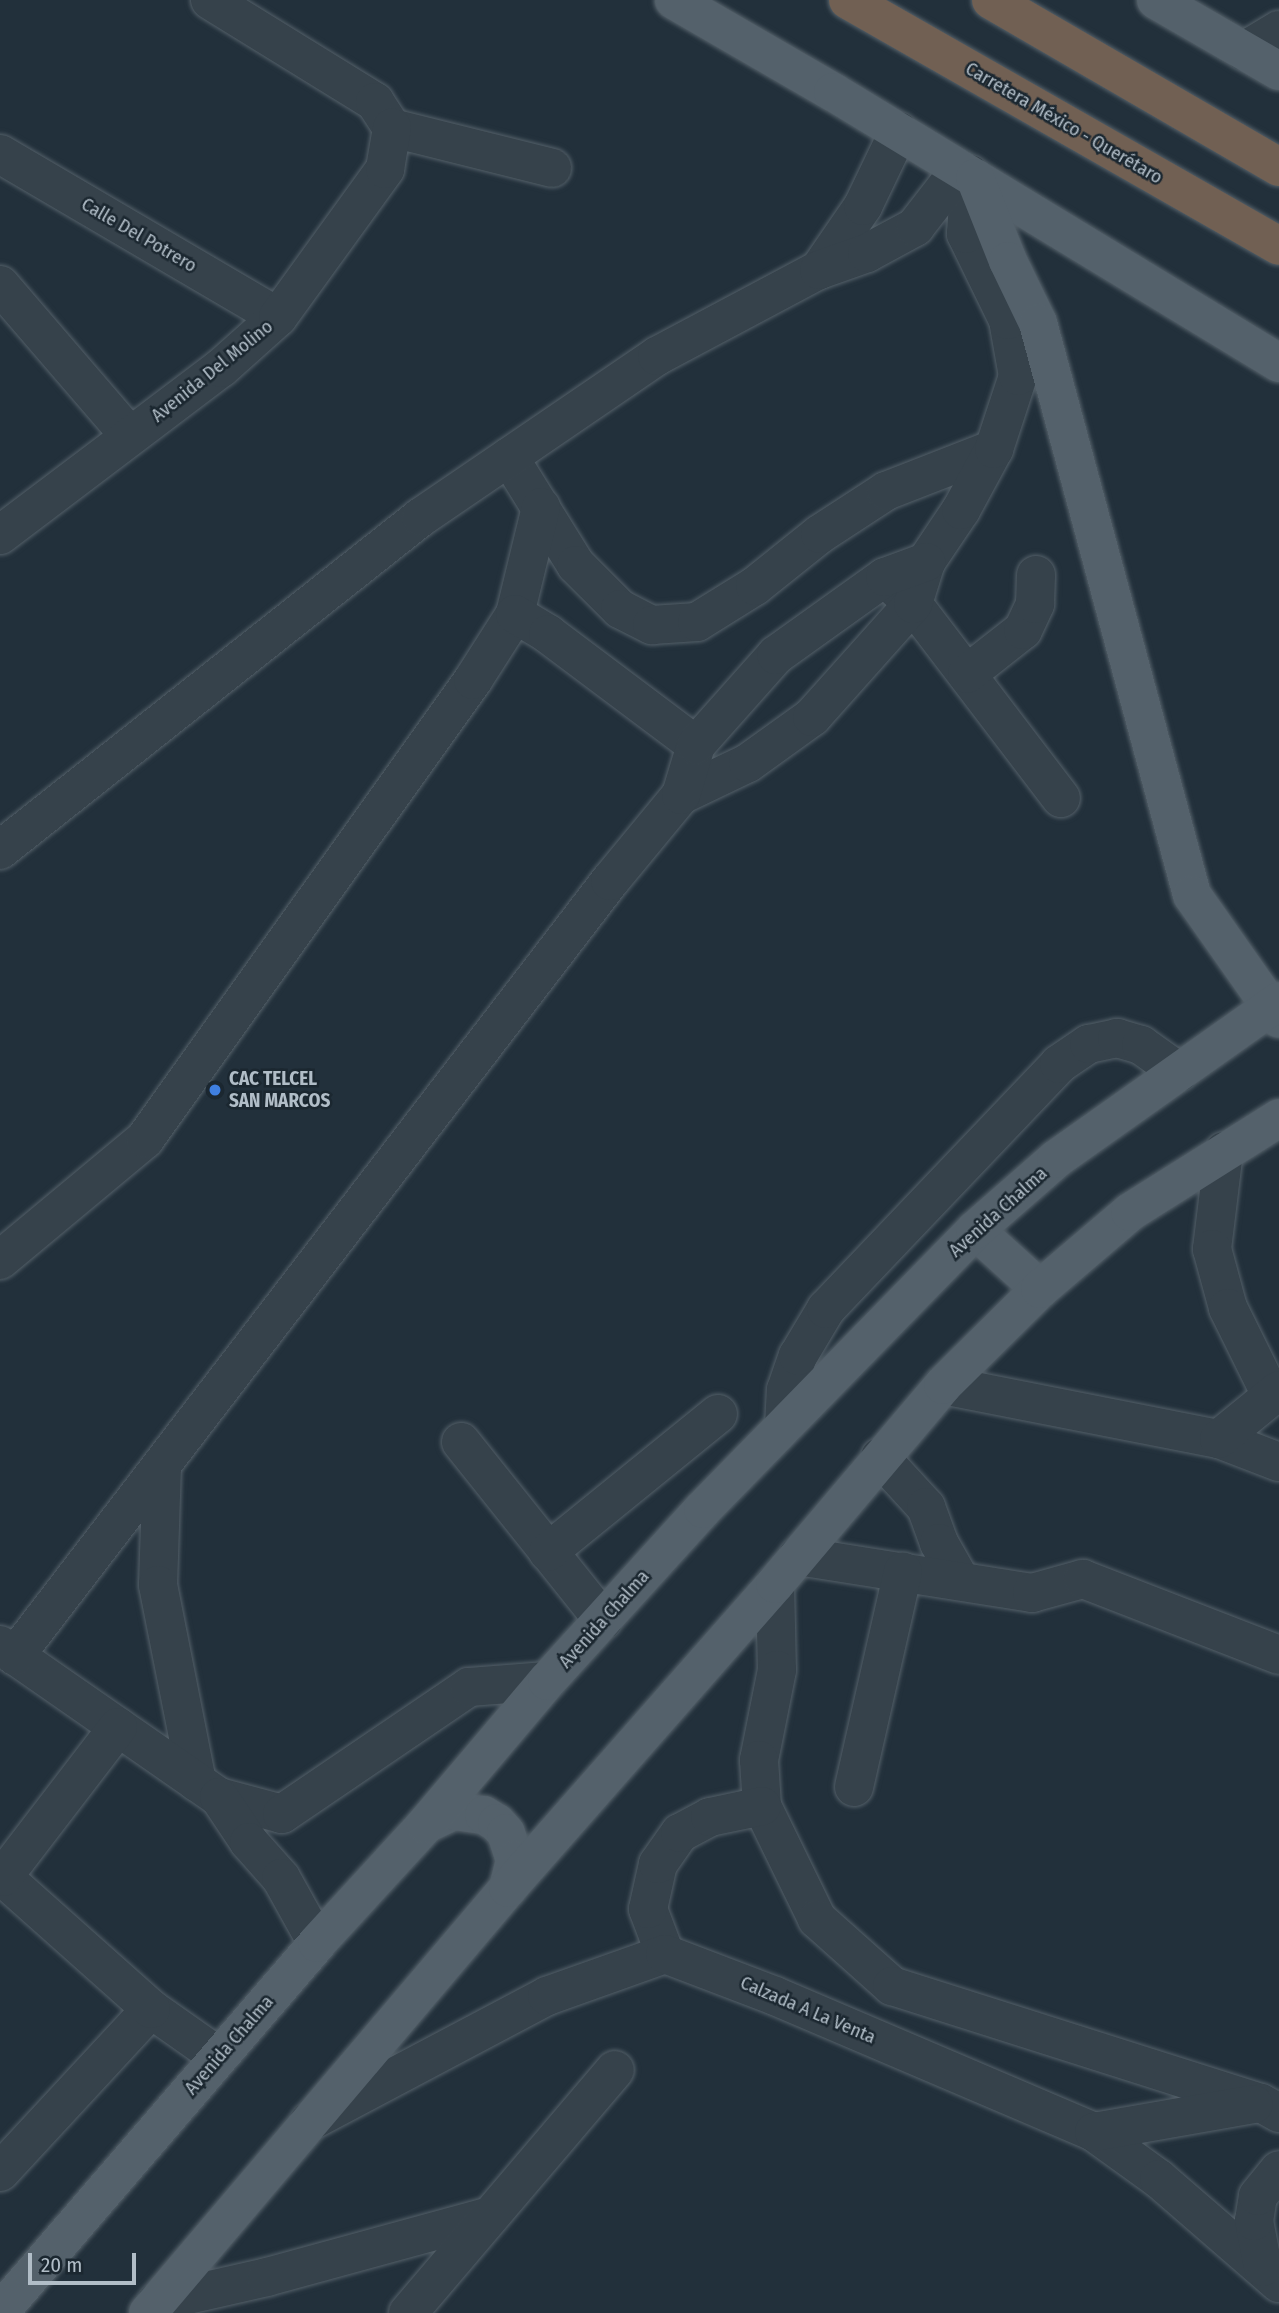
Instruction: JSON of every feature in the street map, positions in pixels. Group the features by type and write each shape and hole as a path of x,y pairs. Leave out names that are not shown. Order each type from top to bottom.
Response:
{"highway":[{"name":"Carretera México - Querétaro","path":"848,0 1279,246"},
{"path":"991,0 1279,167"}],"main road":[{"path":"674,0 899,131 1279,363"},
{"path":"1156,0 1279,71"},
{"path":"968,174 1038,323 1192,895 1276,1008"},
{"name":"Avenida Chalma","path":"0,2312 317,1943 426,1824 547,1681 784,1426 968,1237 1056,1160 1179,1072 1276,1008"},
{"path":"153,2307 508,1888 786,1570 943,1385 1040,1289 1130,1212 1279,1118"},
{"path":"968,1237 1040,1289"},
{"path":"426,1824 454,1811 476,1812 497,1823 509,1840 515,1860 508,1888"}],"street":[{"path":"210,0 375,102 392,128 552,168"},
{"path":"1244,51 1279,30"},
{"name":"Avenida Del Molino","path":"0,535 221,368 278,317 385,169 392,128"},
{"path":"819,270 863,205 899,131"},
{"name":"Calle Del Potrero","path":"0,154 278,317"},
{"path":"0,850 421,517 657,356 819,270 867,253 915,227 968,174"},
{"path":"681,795 748,763 812,717 913,604 926,562 961,510 994,449 1018,376 1008,320 966,233 968,174"},
{"path":"0,285 130,436"},
{"path":"509,457 576,565 620,609 652,625 697,622 755,586 820,534 886,491 994,449"},
{"path":"0,1260 145,1139 472,680 515,614 541,508"},
{"path":"547,1681 469,1687 282,1814 208,1789 7,1651 162,1465 603,891 681,795 696,745 776,655 885,577 926,562"},
{"path":"967,674 1023,630 1035,604 1036,575"},
{"path":"885,577 913,604 1061,798"},
{"path":"515,614 548,634 696,745"},
{"path":"784,1426 786,1390 798,1356 826,1309 1059,1065 1089,1044 1117,1038 1141,1045 1179,1072"},
{"path":"1219,1439 1275,1393 1228,1308 1212,1249 1224,1151"},
{"path":"920,1210 968,1237"},
{"path":"943,1385 1219,1439 1279,1462"},
{"path":"548,1552 718,1414"},
{"path":"461,1442 603,1620"},
{"path":"880,1457 926,1507 939,1543 960,1580"},
{"path":"162,1465 158,1585 208,1789 248,1842 281,1878 317,1943"},
{"path":"1273,2102 892,1986 817,1919 762,1806 758,1760 777,1670 786,1570 903,1572 1032,1593 1083,1579 1279,1655"},
{"path":"854,1787 903,1572"},
{"path":"118,1727 3,1877 151,2009 219,2057"},
{"path":"307,2123 547,1996 665,1954 648,1909 658,1864 680,1833 710,1817 762,1806"},
{"name":"Calzada A La Venta","path":"665,1954 775,1996 1094,2132 1160,2179 1271,2275"},
{"path":"0,2172 151,2009"},
{"path":"408,2313 615,2070"},
{"path":"1094,2132 1273,2102"},
{"path":"1271,2275 1254,2221 1258,2196 1279,2170"},
{"path":"153,2307 489,2216"}],"place":[{"name":"CAC TELCEL SAN MARCOS","path":"215,1090"}]}
